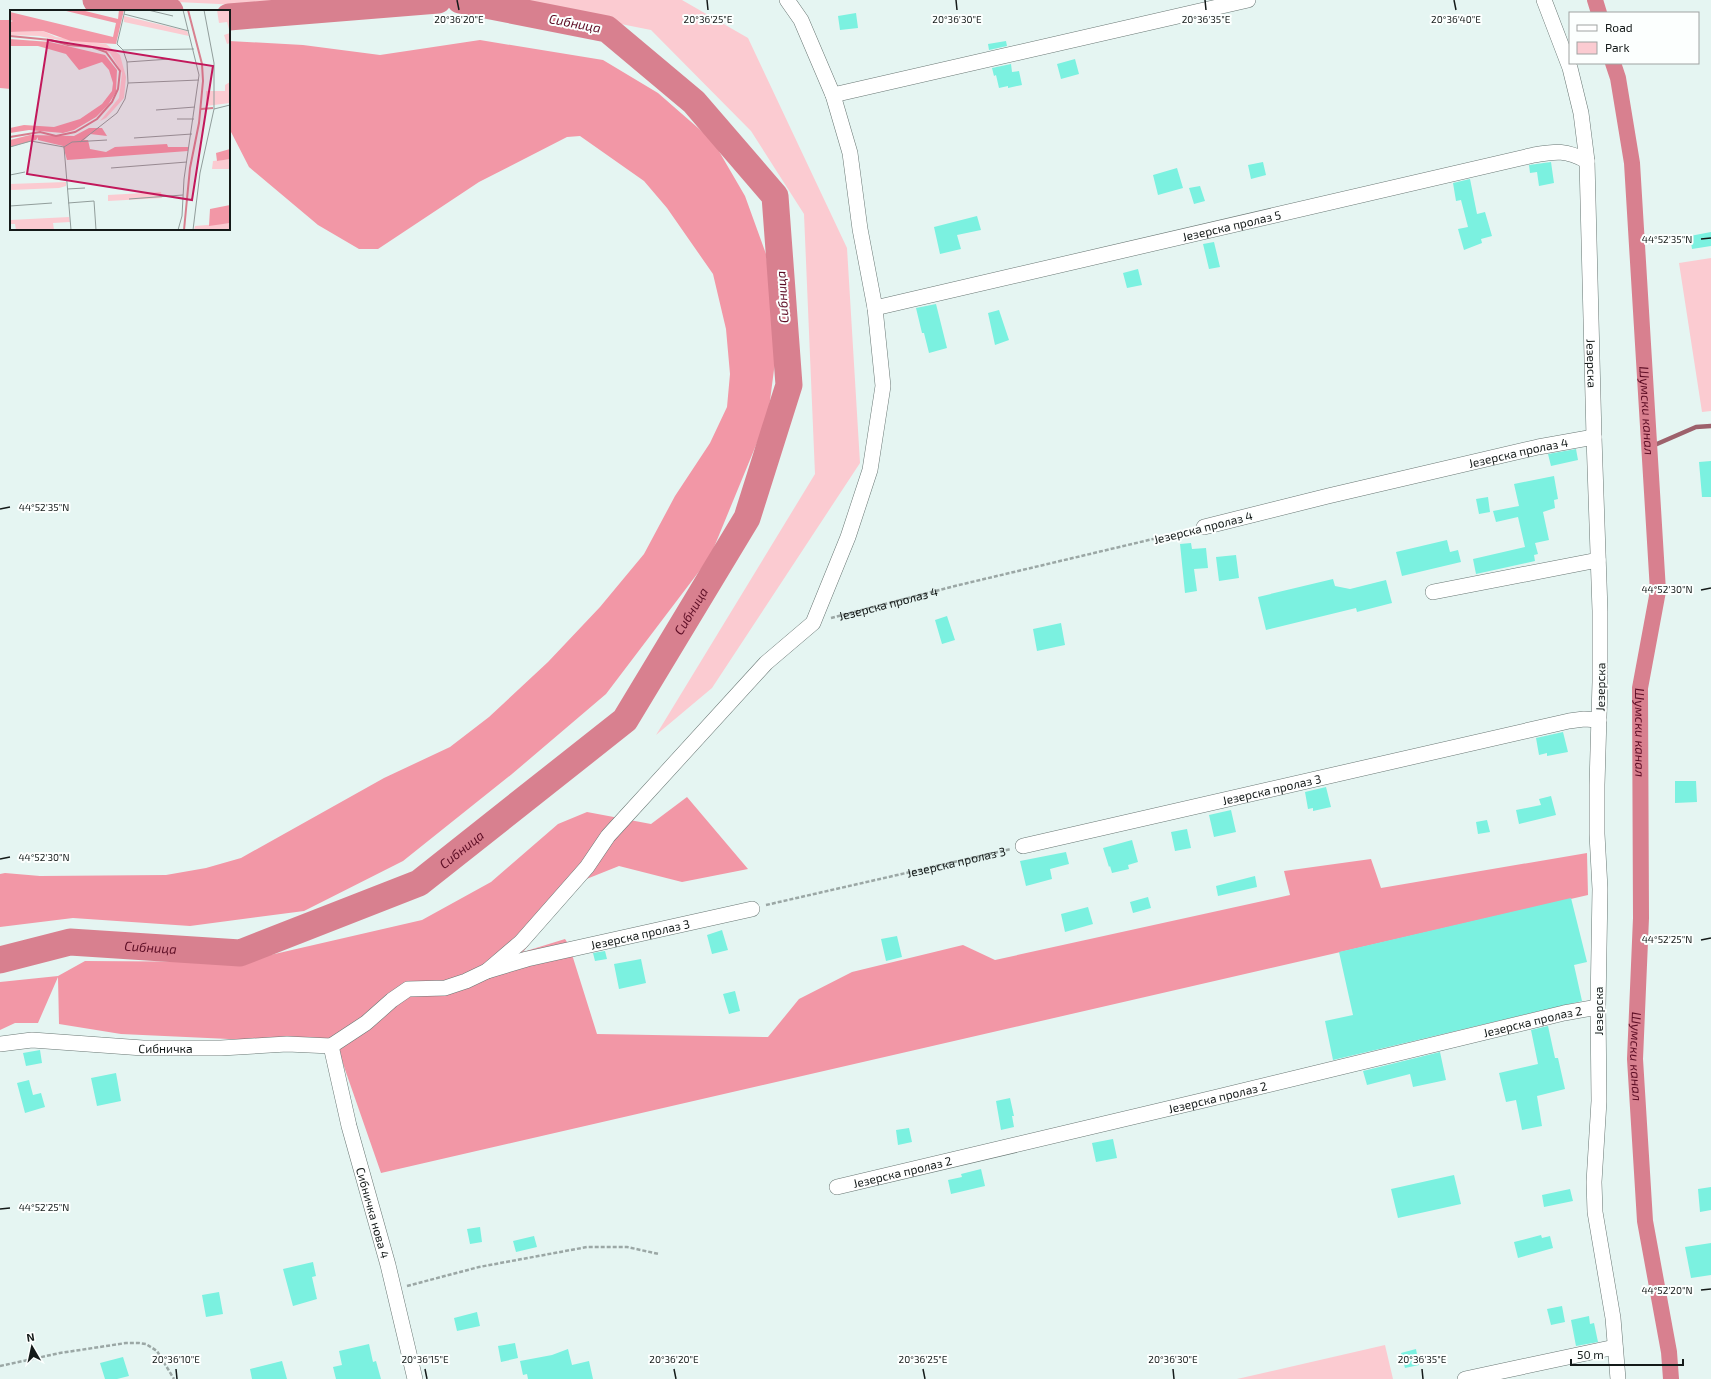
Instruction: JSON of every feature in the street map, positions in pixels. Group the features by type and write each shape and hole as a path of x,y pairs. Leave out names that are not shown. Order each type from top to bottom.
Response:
{"street":[{"path":"487,971 521,942 587,867 608,836 766,663 813,622 848,537 870,470 883,386 875,308 860,230 850,153 833,96 801,20 787,0"},
{"path":"833,96 1248,0"},
{"name":"Језерска","path":"1544,0 1570,68 1581,113 1587,161 1600,611 1597,785 1600,890 1598,1007 1599,1101 1594,1182 1595,1212 1613,1318 1618,1379"},
{"name":"Језерска пролаз 5","path":"875,308 1534,155 1554,151 1573,154 1587,161"},
{"name":"Језерска пролаз 4","path":"1204,527 1328,496 1531,449 1594,437"},
{"path":"1433,592 1598,560"},
{"name":"Језерска пролаз 3","path":"1023,846 1569,721 1584,719 1599,720"},
{"name":"Језерска пролаз 3","path":"331,1046 366,1023 392,1000 408,990 445,988 466,982 487,971 527,959 752,909"},
{"name":"Језерска пролаз 2","path":"837,1187 1564,1013 1598,1007"},
{"name":"Сибничка","path":"0,1044 32,1040 144,1048 221,1048 287,1044 331,1046"},
{"name":"Сибничка нова 4","path":"331,1046 349,1126 393,1289 415,1379"},
{"path":"1465,1379 1615,1346"}],"path":[{"name":"Језерска пролаз 4","path":"813,622 959,585 1204,527"},
{"name":"Језерска пролаз 3","path":"752,909 1023,846"},
{"path":"393,1289 479,1267 586,1248 627,1247 659,1254"},
{"path":"0,1366 60,1353 126,1343 139,1343 146,1344 157,1351 174,1379"}],"green space":[{"path":"134,0 464,0 391,12"},
{"path":"500,0 682,0 748,38 847,248 860,463 712,688 656,735 815,474 804,214 751,131 651,30"},
{"path":"1711,258 1711,411 1702,412 1679,263"},
{"path":"1385,1345 1393,1379 1237,1379"}],"shaded area":[{"path":"0,20 10,20 10,89 0,88"},
{"path":"480,40 603,60 658,93 713,141 745,196 766,254 772,302 775,362 768,416 710,557 606,694 512,774 403,861 304,911 190,926 73,918 0,927 0,874 5,873 40,876 166,875 206,868 241,858 384,778 450,747 489,717 548,662 600,607 644,554 675,496 710,443 727,407 730,374 726,329 713,274 667,208 644,181 580,136 567,137 479,182 378,249 359,249 318,225 249,167 230,130 230,41 303,45 380,55"},
{"path":"687,797 748,869 682,882 619,866 579,882 523,952 565,939 569,945 597,1034 768,1037 799,999 852,972 963,945 995,960 1290,895 1284,871 1371,859 1381,888 1587,853 1588,895 381,1173 341,1058 318,1043 121,1034 59,1024 58,977 38,1023 15,1023 0,1030 0,982 58,976 85,961 240,962 422,920 491,882 558,824 587,812 651,824"}],"building":[{"path":"856,13 858,28 840,30 838,16"},
{"path":"1006,41 1007,46 989,50 988,44"},
{"path":"1075,59 1079,74 1061,79 1057,64"},
{"path":"1011,64 1012,72 1019,71 1022,85 999,88 996,75 994,76 992,68"},
{"path":"1263,162 1266,175 1251,179 1248,165"},
{"path":"1551,162 1554,183 1539,186 1537,172 1530,173 1529,165"},
{"path":"1177,168 1183,188 1158,195 1153,175"},
{"path":"1470,179 1477,214 1485,212 1492,236 1481,239 1482,243 1464,250 1458,229 1468,227 1461,200 1456,201 1453,183"},
{"path":"1200,186 1205,201 1194,204 1189,188"},
{"path":"977,216 981,230 957,235 961,249 940,254 934,227"},
{"path":"1711,232 1711,246 1692,249 1690,236"},
{"path":"1214,242 1220,267 1209,269 1203,244"},
{"path":"1138,269 1142,285 1127,288 1123,273"},
{"path":"936,304 947,348 929,353 916,308"},
{"path":"999,310 1009,340 995,345 988,313"},
{"path":"1576,449 1578,460 1551,466 1548,454"},
{"path":"1711,461 1711,497 1702,497 1699,462"},
{"path":"1554,476 1558,499 1554,500 1555,508 1543,512 1549,540 1535,543 1538,554 1534,555 1535,561 1476,574 1473,559 1525,547 1518,517 1496,522 1493,511 1519,506 1514,484"},
{"path":"1488,497 1490,512 1479,514 1476,499"},
{"path":"1447,540 1450,552 1458,550 1461,562 1402,576 1396,552"},
{"path":"1191,543 1192,549 1206,548 1208,568 1194,569 1197,591 1185,593 1180,544"},
{"path":"1236,555 1239,578 1219,581 1216,557"},
{"path":"1333,579 1335,586 1350,589 1386,580 1392,603 1357,612 1356,608 1266,630 1258,597"},
{"path":"947,616 955,640 942,644 935,620"},
{"path":"1061,623 1065,645 1037,651 1033,629"},
{"path":"1563,732 1568,752 1547,756 1547,753 1539,755 1536,738"},
{"path":"1675,781 1696,781 1697,802 1675,803"},
{"path":"1326,787 1331,807 1313,811 1313,808 1308,809 1305,792"},
{"path":"1551,796 1556,815 1519,824 1516,810 1541,805 1539,799"},
{"path":"1231,810 1236,832 1214,837 1209,815"},
{"path":"1487,820 1490,832 1478,834 1476,822"},
{"path":"1187,829 1191,848 1175,851 1171,832"},
{"path":"1132,840 1138,862 1128,865 1129,869 1112,873 1103,848"},
{"path":"1066,852 1069,864 1050,869 1052,879 1026,886 1020,861"},
{"path":"1255,876 1257,887 1218,896 1216,886"},
{"path":"1148,897 1151,908 1133,913 1130,902"},
{"path":"1571,898 1587,962 1574,965 1582,1001 1333,1060 1325,1021 1353,1015 1339,952"},
{"path":"1088,907 1093,924 1065,932 1061,914"},
{"path":"722,930 728,950 712,954 707,935"},
{"path":"897,936 902,957 886,961 881,939"},
{"path":"605,951 607,959 595,961 593,953"},
{"path":"641,959 646,983 619,989 614,964"},
{"path":"735,991 740,1011 729,1014 723,994"},
{"path":"1548,1026 1555,1058 1558,1058 1565,1089 1537,1096 1542,1126 1522,1130 1516,1100 1506,1102 1499,1073 1538,1064 1531,1030"},
{"path":"40,1050 42,1063 26,1066 23,1053"},
{"path":"1440,1052 1446,1080 1413,1087 1410,1074 1367,1085 1363,1071"},
{"path":"116,1073 121,1101 97,1106 91,1078"},
{"path":"29,1080 33,1095 41,1093 45,1107 25,1113 17,1083"},
{"path":"1010,1098 1014,1116 1012,1116 1014,1127 1001,1130 996,1101"},
{"path":"909,1128 912,1142 898,1145 896,1130"},
{"path":"1113,1139 1117,1158 1096,1162 1092,1143"},
{"path":"981,1169 985,1186 951,1194 948,1180 962,1177 961,1174"},
{"path":"1454,1175 1461,1204 1398,1218 1391,1189"},
{"path":"1711,1187 1711,1210 1700,1212 1698,1189"},
{"path":"1570,1189 1573,1201 1544,1207 1542,1195"},
{"path":"480,1227 482,1242 470,1244 467,1229"},
{"path":"1541,1235 1542,1238 1550,1236 1553,1248 1518,1258 1514,1242"},
{"path":"534,1236 537,1247 516,1252 513,1241"},
{"path":"1711,1243 1711,1275 1691,1278 1685,1247"},
{"path":"313,1262 316,1276 312,1277 317,1299 293,1306 283,1269"},
{"path":"219,1292 223,1314 206,1317 202,1295"},
{"path":"1562,1306 1565,1322 1551,1325 1547,1309"},
{"path":"477,1312 480,1326 457,1331 454,1318"},
{"path":"1589,1316 1590,1324 1594,1323 1598,1342 1576,1346 1571,1320"},
{"path":"515,1343 518,1358 501,1362 498,1346"},
{"path":"369,1344 373,1362 376,1361 381,1379 336,1379 333,1367 342,1365 339,1351"},
{"path":"568,1349 572,1365 589,1361 593,1379 528,1379 527,1374 523,1375 520,1361 552,1355"},
{"path":"1416,1349 1419,1365 1405,1368 1401,1353"},
{"path":"123,1357 129,1376 117,1379 105,1379 100,1363"},
{"path":"282,1361 287,1379 252,1379 250,1369"}],"waterway":[{"name":"Сибница","path":"96,0 163,10"},
{"name":"Сибница","path":"230,17 438,0"},
{"name":"Сибница","path":"0,960 70,942 240,953 419,883 625,720 747,518 789,385 775,196 694,102 607,29 460,0"},
{"name":"Шумски канал","path":"1595,0 1599,12"},
{"name":"Шумски канал","path":"1613,64 1618,78 1632,163 1658,591 1640,688 1641,918 1635,1059 1645,1221 1669,1352 1671,1379"},
{"path":"1650,447 1696,427 1711,426"}]}
